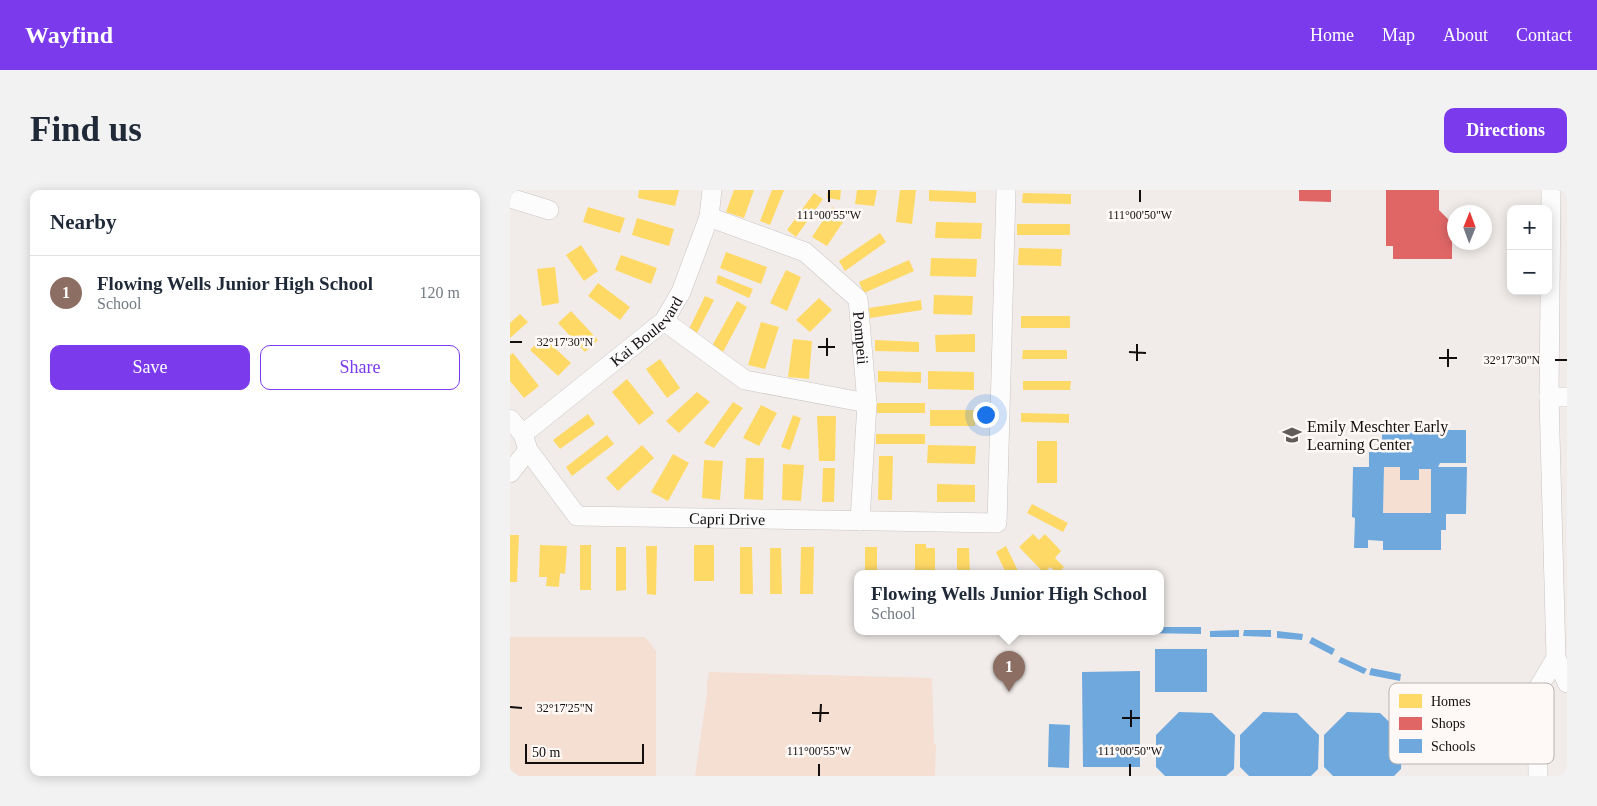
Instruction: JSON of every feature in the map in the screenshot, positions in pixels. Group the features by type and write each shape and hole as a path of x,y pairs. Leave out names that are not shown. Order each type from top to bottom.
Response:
{"street":[{"name":"Kai Boulevard","path":"510,473 525,442 664,321 681,292 709,217 712,190"},
{"name":"Capri Drive","path":"510,419 577,516 997,523 1006,190"},
{"path":"1541,683 1556,658 1561,613 1558,397 1551,190"},
{"path":"510,198 549,210"},
{"name":"Pompeii","path":"709,217 805,252 858,299 867,403 860,521"},
{"path":"664,321 745,380 867,403"},
{"path":"1556,658 1567,683"}],"shaded area":[{"path":"1384,467 1400,467 1400,480 1419,480 1419,469 1431,469 1431,513 1383,513"},
{"path":"510,637 645,637 656,651 656,776 519,776 510,769"},
{"path":"709,672 932,678 934,744 936,744 935,776 695,776"}],"building: Homes":[{"path":"639,190 679,190 675,206 638,198"},
{"path":"734,190 754,190 744,218 726,212"},
{"path":"772,190 784,190 770,225 760,221"},
{"path":"828,190 841,190 840,200 827,198"},
{"path":"857,190 877,190 874,206 855,204"},
{"path":"900,190 916,190 912,224 896,222"},
{"path":"929,190 976,192 976,203 929,201"},
{"path":"814,193 823,199 796,237 787,230"},
{"path":"1023,193 1071,194 1071,204 1022,203"},
{"path":"588,207 625,218 620,233 583,222"},
{"path":"832,207 847,216 827,246 812,237"},
{"path":"637,218 674,229 669,246 632,235"},
{"path":"936,222 982,223 981,239 935,238"},
{"path":"1017,224 1070,224 1070,235 1017,235"},
{"path":"880,233 886,242 845,271 839,261"},
{"path":"581,245 598,271 584,281 566,255"},
{"path":"1019,248 1062,249 1061,266 1018,265"},
{"path":"726,252 767,267 761,284 720,268"},
{"path":"621,255 657,268 651,284 615,270"},
{"path":"931,258 977,259 976,277 930,276"},
{"path":"909,260 914,271 864,293 859,282"},
{"path":"555,267 559,303 542,306 537,269"},
{"path":"786,270 801,277 787,311 770,303"},
{"path":"718,275 753,289 749,298 716,283"},
{"path":"598,283 630,307 620,320 588,296"},
{"path":"934,295 973,296 972,315 933,314"},
{"path":"705,296 714,300 697,333 689,329"},
{"path":"819,298 832,310 810,332 796,320"},
{"path":"921,300 922,310 870,318 869,308"},
{"path":"737,301 747,307 723,352 712,346"},
{"path":"571,311 598,340 585,352 558,323"},
{"path":"520,314 528,322 510,338 510,323"},
{"path":"1021,316 1070,316 1070,328 1021,328"},
{"path":"761,322 779,327 765,369 748,365"},
{"path":"975,334 975,352 936,352 935,335"},
{"path":"543,337 571,363 558,376 530,350"},
{"path":"793,339 812,341 809,379 788,377"},
{"path":"875,340 919,342 919,352 875,351"},
{"path":"1023,350 1067,350 1067,359 1022,359"},
{"path":"513,353 539,386 524,398 510,381 510,355"},
{"path":"660,359 680,388 667,398 646,369"},
{"path":"878,371 921,372 921,383 878,382"},
{"path":"928,371 974,372 974,390 928,389"},
{"path":"627,379 654,413 639,425 612,392"},
{"path":"1023,381 1071,381 1070,390 1023,390"},
{"path":"697,392 710,402 679,433 666,421"},
{"path":"733,402 743,408 714,448 704,443"},
{"path":"877,403 925,403 925,413 877,413"},
{"path":"761,405 777,413 759,446 743,438"},
{"path":"930,410 975,410 975,426 930,426"},
{"path":"1021,413 1069,414 1069,423 1021,422"},
{"path":"588,414 595,424 560,449 553,440"},
{"path":"793,415 801,418 790,450 781,447"},
{"path":"817,416 836,416 835,461 819,461"},
{"path":"876,434 925,434 925,444 876,444"},
{"path":"607,435 614,444 572,476 566,467"},
{"path":"1037,441 1057,441 1057,483 1037,483"},
{"path":"642,445 654,458 618,491 606,478"},
{"path":"928,445 976,446 975,464 927,463"},
{"path":"673,454 689,463 668,501 651,492"},
{"path":"879,456 893,456 892,500 878,500"},
{"path":"746,458 764,458 763,500 744,499"},
{"path":"704,460 723,461 720,500 702,498"},
{"path":"783,464 804,465 801,501 782,500"},
{"path":"823,468 835,468 834,502 822,502"},
{"path":"937,484 975,485 975,502 937,502"},
{"path":"1032,504 1068,523 1063,532 1027,513"},
{"path":"1033,534 1039,540 1045,534 1061,551 1055,558 1064,567 1061,570 1054,570 1050,567 1047,570 1041,570 1019,547"},
{"path":"510,535 519,535 517,582 510,582"},
{"path":"915,544 926,544 926,548 935,548 935,570 915,570"},
{"path":"540,545 567,546 565,574 560,573 559,587 546,586 547,577 539,577"},
{"path":"580,545 591,545 591,590 580,590"},
{"path":"694,545 714,545 714,581 694,581"},
{"path":"646,546 657,546 656,595 647,594"},
{"path":"1006,546 1018,570 1005,570 996,552"},
{"path":"616,547 626,547 626,590 616,591"},
{"path":"740,547 752,547 753,594 740,594"},
{"path":"801,547 814,547 813,594 800,594"},
{"path":"865,547 877,547 877,570 865,570"},
{"path":"770,548 781,548 782,594 770,594"},
{"path":"957,548 969,548 970,570 957,570"}],"building: Shops":[{"path":"1299,190 1331,190 1331,202 1299,201"},
{"path":"1386,190 1439,190 1439,210 1447,218 1447,250 1452,250 1452,259 1393,259 1393,246 1386,246"}],"building: Schools":[{"path":"1419,430 1466,430 1466,463 1440,463 1438,467 1467,467 1466,514 1446,514 1446,530 1441,530 1441,550 1383,550 1383,541 1368,540 1368,548 1354,548 1355,518 1352,517 1353,467 1369,467 1369,452 1382,452 1382,432 1419,433","holes":["1384,467 1400,467 1400,480 1419,480 1419,469 1431,469 1431,513 1383,513"]},
{"path":"1164,627 1201,627 1201,634 1164,633"},
{"path":"1239,630 1239,637 1210,637 1210,631"},
{"path":"1244,630 1271,630 1271,637 1243,636"},
{"path":"1277,631 1303,634 1302,640 1277,638"},
{"path":"1312,637 1335,649 1332,655 1309,643"},
{"path":"1155,649 1207,649 1207,692 1155,692"},
{"path":"1341,657 1367,669 1364,674 1338,662"},
{"path":"1371,668 1401,674 1400,681 1369,675"},
{"path":"1140,671 1140,767 1083,767 1082,672"},
{"path":"1179,712 1212,713 1235,735 1234,769 1226,776 1165,776 1156,767 1156,735"},
{"path":"1263,712 1297,713 1319,735 1318,769 1311,776 1249,776 1240,767 1240,735"},
{"path":"1347,712 1380,713 1389,722 1389,764 1401,764 1401,769 1394,776 1333,776 1324,767 1324,735"},
{"path":"1049,724 1070,725 1069,768 1048,767"}],"place":[{"name":"Emily Meschter Early Learning Center","path":"1292,435"},
{"name":"Flowing Wells Junior High School","path":"1009,692"}]}
